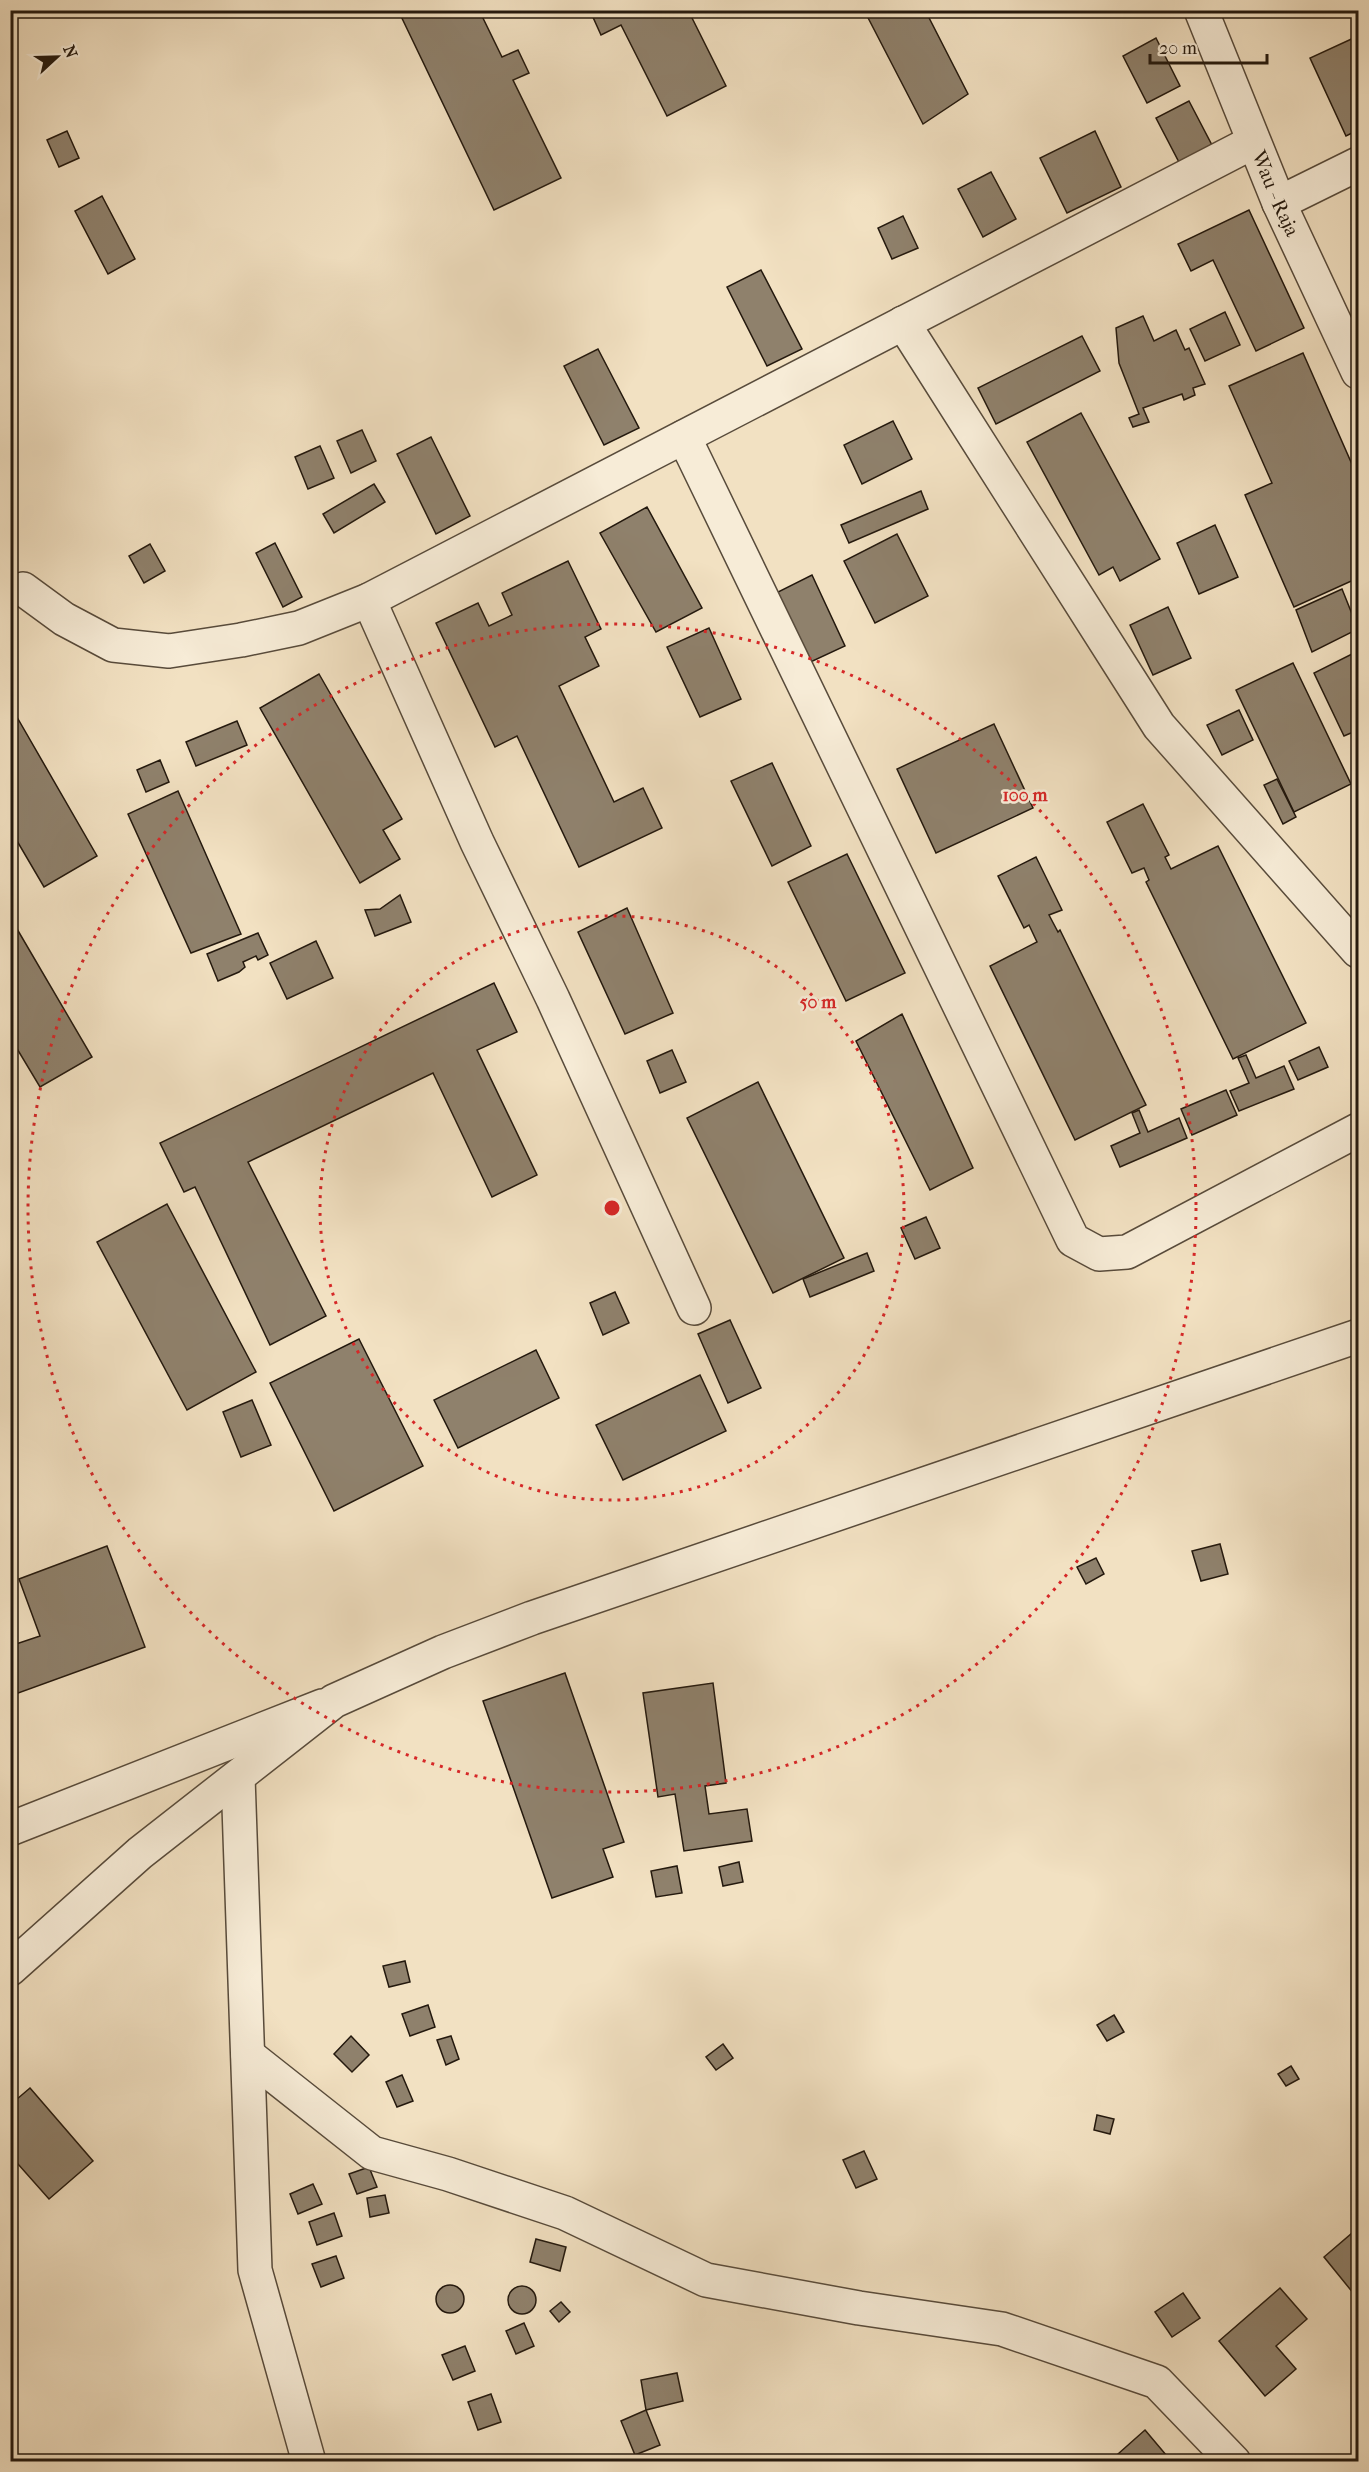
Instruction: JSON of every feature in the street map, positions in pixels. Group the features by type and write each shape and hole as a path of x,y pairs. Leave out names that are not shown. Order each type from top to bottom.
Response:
{"street":[{"name":"Wau - Raja","path":"1208,13 1253,142 1279,203 1359,372"},
{"path":"23,590 64,619 113,645 169,651 299,628 369,600 1253,142"},
{"path":"1279,203 1359,164"},
{"path":"903,323 1159,726 1359,951"},
{"path":"684,437 1073,1240 1099,1254 1128,1252 1359,1130"},
{"path":"369,600 477,842 553,999 694,1308"},
{"path":"10,1829 334,1701 442,1652 532,1618 1359,1336"},
{"path":"10,1969 140,1853 334,1701"},
{"path":"238,1777 255,2270 309,2462"},
{"path":"248,2055 372,2153 448,2174 565,2213 706,2280 859,2308 1002,2329 1156,2382 1234,2462"}],"building":[{"path":"402,10 479,10 502,57 518,50 529,73 513,80 561,178 494,210 399,12"},
{"path":"601,10 688,10 726,86 667,116 621,25 601,35 592,15"},
{"path":"864,10 925,10 968,94 923,124"},
{"path":"1358,36 1358,130 1346,136 1310,58"},
{"path":"1156,38 1180,86 1147,103 1123,56"},
{"path":"1189,101 1214,149 1181,166 1156,118"},
{"path":"67,131 79,158 59,167 47,140"},
{"path":"1095,131 1121,187 1067,213 1040,158"},
{"path":"991,172 1016,219 983,237 958,189"},
{"path":"102,196 135,259 108,274 75,211"},
{"path":"1249,210 1304,328 1256,351 1213,260 1191,271 1178,244"},
{"path":"903,216 918,248 892,259 878,228"},
{"path":"761,270 802,349 767,366 727,287"},
{"path":"1225,312 1240,345 1205,361 1190,329"},
{"path":"1143,316 1154,341 1176,330 1185,350 1189,348 1205,384 1193,388 1195,395 1184,400 1182,394 1143,408 1149,422 1133,427 1129,418 1139,414 1119,363 1116,328"},
{"path":"1082,336 1100,371 996,424 978,388"},
{"path":"598,349 639,428 604,445 564,366"},
{"path":"1303,353 1358,478 1358,578 1294,607 1245,495 1272,483 1229,386"},
{"path":"1081,413 1160,559 1120,581 1113,567 1099,575 1027,442"},
{"path":"893,421 912,459 862,484 844,445"},
{"path":"362,430 376,461 351,473 337,441"},
{"path":"431,437 470,516 436,534 397,454"},
{"path":"320,446 334,478 308,489 295,457"},
{"path":"374,484 385,502 334,533 323,514"},
{"path":"921,491 928,509 849,543 841,525"},
{"path":"647,507 702,608 656,632 600,533"},
{"path":"1215,525 1238,577 1199,594 1177,543"},
{"path":"897,534 928,596 875,623 844,561"},
{"path":"275,543 302,597 283,607 256,553"},
{"path":"150,544 165,571 144,583 129,556"},
{"path":"568,561 601,629 585,637 599,666 559,686 614,802 643,788 662,828 579,867 517,736 495,747 436,623 478,603 489,626 512,615 502,593"},
{"path":"812,575 845,646 804,665 772,595"},
{"path":"1342,589 1358,629 1312,652 1296,610"},
{"path":"1168,607 1191,658 1153,675 1130,625"},
{"path":"709,628 741,699 700,717 667,647"},
{"path":"1358,651 1358,730 1344,736 1314,673"},
{"path":"1293,663 1351,784 1294,812 1236,690"},
{"path":"319,674 402,819 383,830 400,859 360,883 260,708"},
{"path":"10,705 97,856 44,887 10,829"},
{"path":"1239,710 1253,740 1222,755 1207,725"},
{"path":"237,721 247,745 196,766 186,742"},
{"path":"994,724 1033,808 936,853 897,769"},
{"path":"160,760 169,782 146,792 137,770"},
{"path":"772,763 811,846 772,866 731,781"},
{"path":"1277,779 1296,817 1283,824 1264,785"},
{"path":"178,791 241,934 191,953 128,814"},
{"path":"1143,804 1169,855 1165,857 1171,869 1218,846 1306,1023 1233,1059 1146,882 1149,880 1144,868 1132,873 1107,822"},
{"path":"847,854 905,973 846,1001 788,882"},
{"path":"1036,857 1062,910 1049,915 1058,932 1060,930 1146,1105 1075,1140 990,966 1037,942 1029,925 1024,928 998,876"},
{"path":"400,895 411,922 375,936 365,910 380,909"},
{"path":"627,908 673,1013 625,1034 578,932"},
{"path":"10,917 92,1057 40,1087 10,1037"},
{"path":"258,933 268,955 258,960 256,956 243,962 245,967 239,972 218,981 207,954"},
{"path":"316,941 333,978 287,999 270,963"},
{"path":"494,983 517,1032 477,1050 537,1175 492,1197 433,1073 248,1162 326,1316 270,1345 195,1187 184,1192 160,1143"},
{"path":"902,1014 973,1168 930,1190 856,1041"},
{"path":"1319,1047 1328,1067 1298,1080 1289,1061"},
{"path":"672,1050 686,1082 660,1093 647,1061"},
{"path":"1246,1055 1256,1078 1284,1066 1294,1089 1239,1111 1230,1091 1249,1083 1238,1058"},
{"path":"758,1082 844,1258 773,1293 687,1118"},
{"path":"1226,1090 1237,1115 1192,1135 1181,1109"},
{"path":"1139,1110 1148,1132 1179,1118 1187,1138 1120,1167 1111,1146 1140,1133 1132,1113"},
{"path":"167,1204 256,1372 187,1410 97,1242"},
{"path":"926,1217 940,1248 915,1259 901,1228"},
{"path":"867,1253 874,1271 810,1297 803,1279"},
{"path":"615,1292 629,1323 603,1335 590,1303"},
{"path":"730,1320 761,1388 728,1403 698,1334"},
{"path":"359,1339 423,1466 334,1511 270,1383"},
{"path":"536,1350 559,1398 458,1448 434,1400"},
{"path":"700,1375 726,1431 623,1480 596,1425"},
{"path":"252,1400 271,1445 241,1457 223,1412"},
{"path":"1220,1544 1228,1574 1201,1581 1192,1551"},
{"path":"107,1546 145,1647 10,1696 10,1646 40,1636 19,1579"},
{"path":"1096,1558 1104,1574 1086,1584 1077,1567"},
{"path":"565,1673 624,1842 603,1849 613,1877 552,1898 483,1701"},
{"path":"713,1683 726,1783 705,1786 709,1814 747,1809 752,1841 684,1851 675,1794 658,1797 643,1693"},
{"path":"739,1862 743,1882 723,1886 719,1867"},
{"path":"677,1866 682,1893 656,1897 651,1871"},
{"path":"405,1961 410,1982 389,1987 383,1966"},
{"path":"428,2005 435,2027 410,2036 402,2014"},
{"path":"1114,2015 1124,2032 1107,2041 1097,2025"},
{"path":"351,2036 369,2055 352,2072 334,2054"},
{"path":"451,2036 459,2059 446,2065 437,2040"},
{"path":"723,2044 733,2058 716,2070 706,2057"},
{"path":"1291,2066 1299,2079 1286,2086 1278,2074"},
{"path":"402,2075 413,2101 397,2107 386,2082"},
{"path":"30,2088 93,2161 49,2199 10,2155 10,2105"},
{"path":"1097,2115 1114,2119 1110,2134 1094,2130"},
{"path":"864,2151 877,2179 856,2188 843,2160"},
{"path":"369,2167 377,2187 357,2194 349,2174"},
{"path":"313,2184 322,2204 298,2214 290,2194"},
{"path":"385,2195 389,2213 370,2217 367,2198"},
{"path":"334,2213 342,2236 317,2245 309,2222"},
{"path":"1358,2228 1358,2299 1324,2257"},
{"path":"536,2239 566,2247 560,2271 530,2262"},
{"path":"336,2256 344,2278 321,2287 312,2264"},
{"path":"450,2285 460,2289 464,2299 460,2309 450,2313 440,2309 436,2299 440,2289"},
{"path":"522,2286 532,2290 536,2300 532,2310 522,2314 512,2310 508,2300 512,2290"},
{"path":"1280,2288 1307,2319 1276,2346 1296,2369 1265,2396 1219,2341"},
{"path":"1183,2293 1200,2318 1172,2337 1155,2312"},
{"path":"561,2302 570,2312 559,2322 550,2311"},
{"path":"524,2323 534,2346 516,2354 506,2331"},
{"path":"465,2346 475,2371 453,2380 442,2355"},
{"path":"677,2373 683,2401 646,2410 641,2380"},
{"path":"491,2394 501,2422 478,2430 468,2402"},
{"path":"646,2410 660,2445 635,2455 621,2421"},
{"path":"1145,2430 1172,2462 1109,2462"}]}
